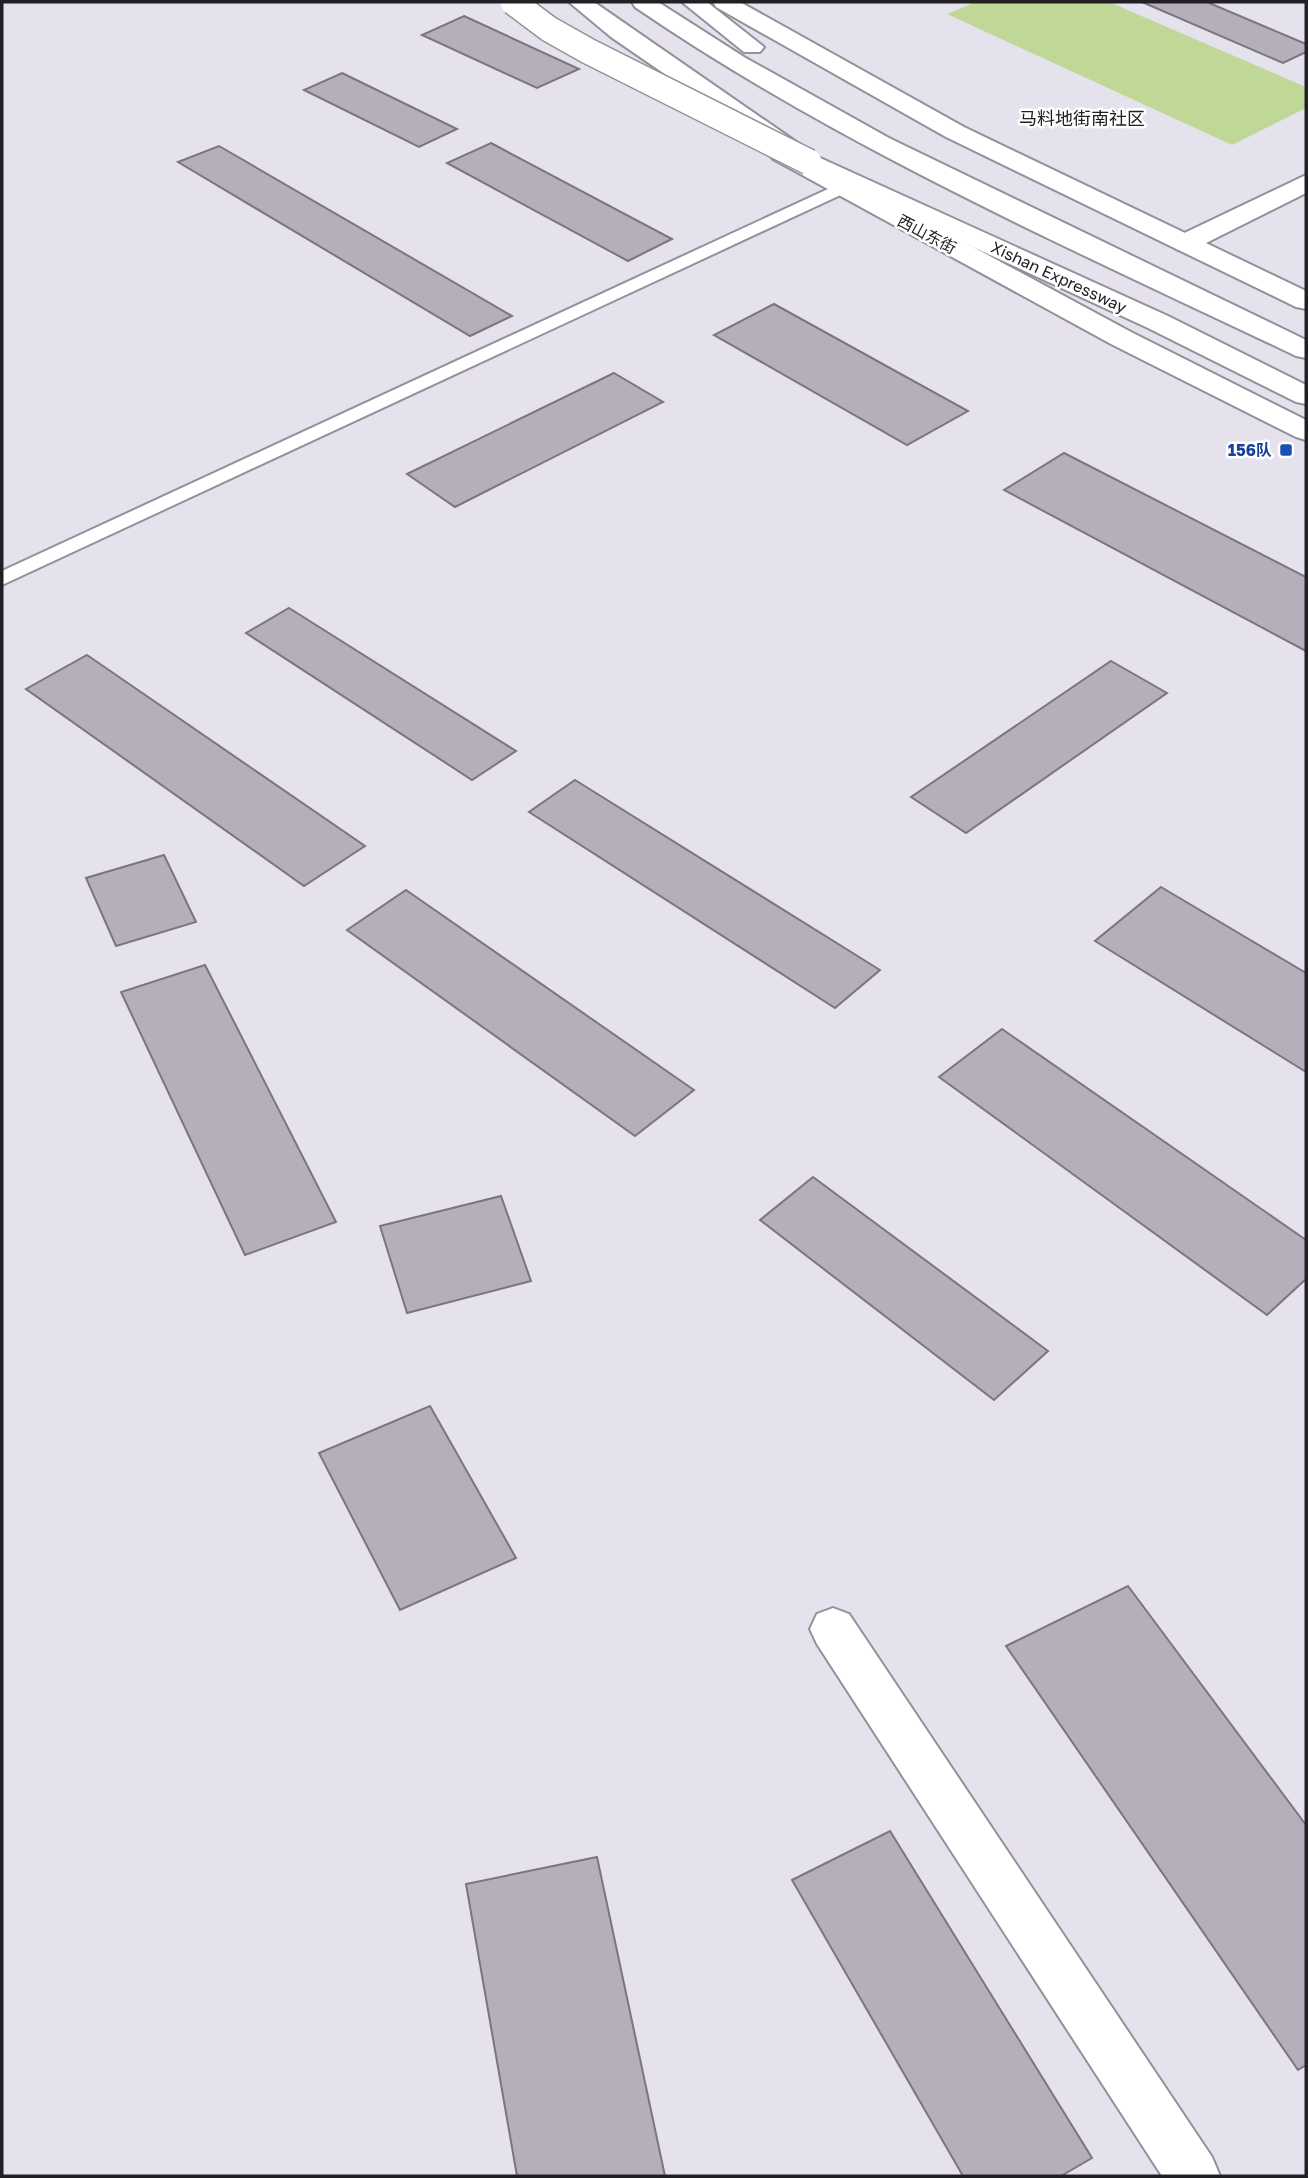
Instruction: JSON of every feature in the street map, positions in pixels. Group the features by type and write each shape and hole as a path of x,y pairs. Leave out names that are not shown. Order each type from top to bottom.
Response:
{"main road":[{"path":"513,2 549,29 588,51 809,162"},
{"name":"西山东街","path":"570,2 765,144 841,188 1121,338 1306,430"},
{"path":"580,2 619,32 809,162"},
{"path":"643,2 786,93 929,169 1306,350"},
{"path":"693,2 781,69 929,169"},
{"path":"724,2 955,132 1306,300"},
{"name":"Xishan Expressway","path":"809,162 1158,322 1306,396"},
{"path":"1185,243 1306,183"},
{"path":"833,1629 1193,2176"}],"lane":[{"path":"2,579 841,188"}],"green space":[{"path":"976,2 1109,2 1306,87 1306,108 1232,145 947,14"}],"building":[{"path":"1142,2 1207,2 1306,44 1306,52 1283,63"},
{"path":"464,16 579,69 537,88 422,35"},
{"path":"342,73 457,129 419,147 304,90"},
{"path":"491,143 672,239 628,261 447,163"},
{"path":"219,146 512,316 470,336 178,162"},
{"path":"774,304 968,411 907,445 714,335"},
{"path":"614,373 663,402 455,507 407,474"},
{"path":"1064,453 1306,577 1306,651 1004,490"},
{"path":"289,608 516,751 472,780 246,633"},
{"path":"87,655 365,846 304,886 26,689"},
{"path":"1111,661 1167,693 966,833 911,797"},
{"path":"575,780 880,970 835,1008 529,812"},
{"path":"164,855 196,922 116,946 86,878"},
{"path":"1161,887 1306,973 1306,1072 1095,941"},
{"path":"406,890 694,1090 635,1136 347,930"},
{"path":"205,965 336,1222 245,1255 121,992"},
{"path":"1002,1029 1306,1240 1306,1279 1267,1315 939,1077"},
{"path":"813,1177 1048,1351 994,1400 760,1220"},
{"path":"501,1196 531,1281 407,1313 380,1226"},
{"path":"430,1406 516,1558 400,1610 319,1453"},
{"path":"1128,1586 1306,1825 1306,2065 1298,2070 1006,1646"},
{"path":"890,1831 1092,2158 1061,2176 963,2176 792,1880"},
{"path":"597,1857 665,2176 517,2176 466,1884"}],"place":[{"name":"156队","path":"1286,450"}],"district":[{"name":"马料地街南社区","path":"1082,118"}]}
